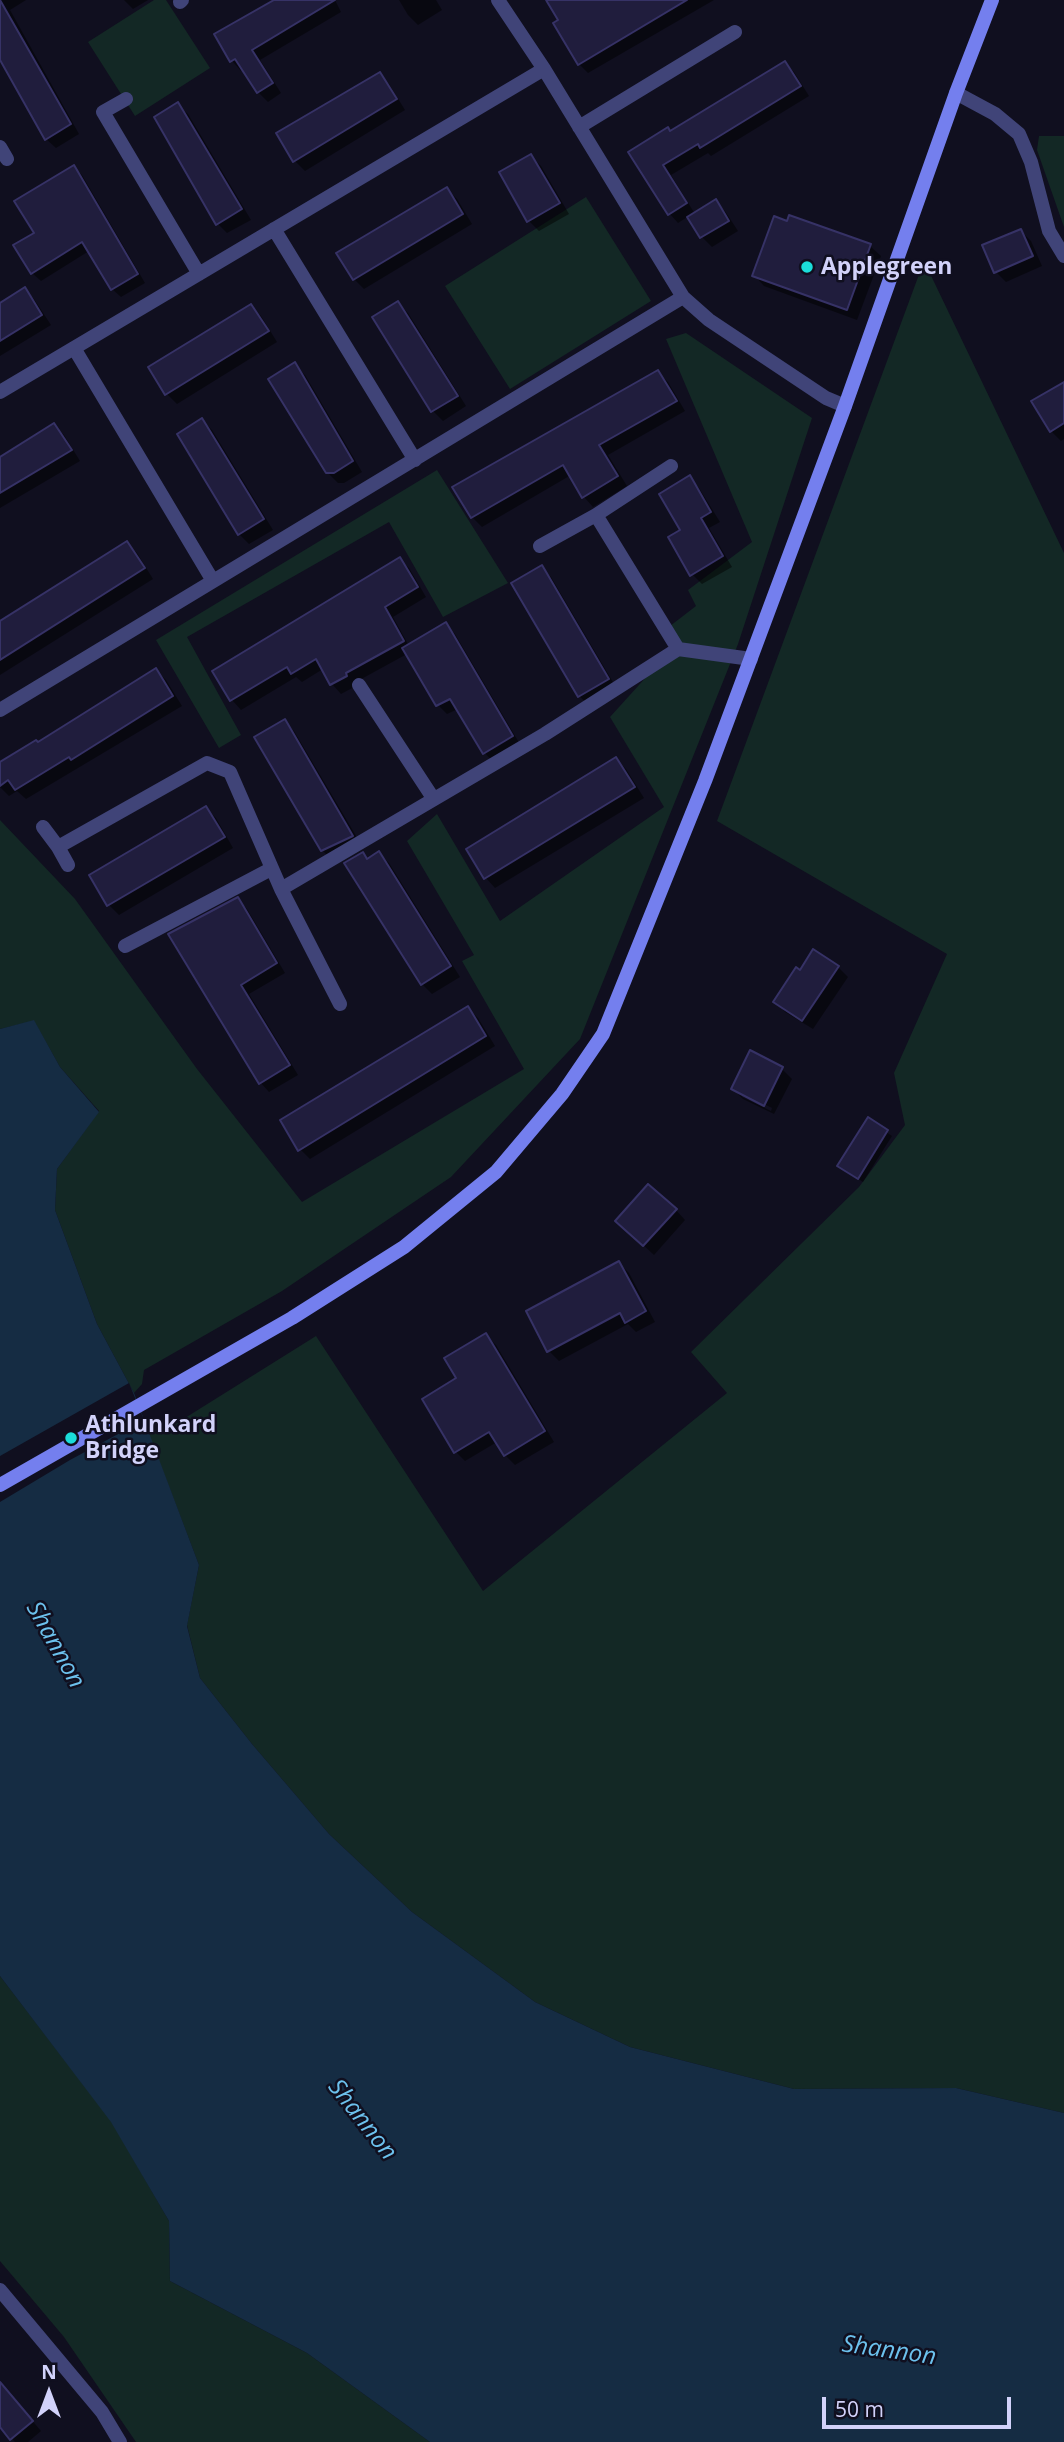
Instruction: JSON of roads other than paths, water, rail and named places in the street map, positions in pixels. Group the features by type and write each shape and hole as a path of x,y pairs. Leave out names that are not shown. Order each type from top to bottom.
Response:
{"main road":[{"path":"0,1485 292,1318 404,1247 496,1171 562,1094 603,1034 751,659 992,0"}],"street":[{"path":"498,0 544,69 683,297 709,320 826,398 845,405"},
{"path":"579,127 735,32"},
{"path":"0,392 544,69"},
{"path":"956,93 995,114 1019,134 1031,162 1049,231 1064,256"},
{"path":"125,99 103,112 199,274"},
{"path":"274,229 415,460"},
{"path":"0,710 683,297"},
{"path":"74,348 213,581"},
{"path":"540,546 596,515 671,466"},
{"path":"596,515 678,649"},
{"path":"281,889 545,734 678,649 751,659"},
{"path":"359,685 433,798"},
{"path":"58,846 208,763 230,772 271,869 340,1004"},
{"path":"43,827 68,864"},
{"path":"125,946 271,869"},
{"path":"0,2290 102,2412 120,2442"}],"water":[{"name":"Shannon","path":"34,1020 60,1067 99,1112 57,1169 55,1210 97,1324 134,1393 199,1565 187,1626 200,1678 329,1834 412,1912 535,2002 630,2047 794,2089 956,2088 1064,2113 1064,2442 430,2442 307,2353 170,2281 169,2221 111,2122 0,1976 0,1029"}],"place":[{"name":"Applegreen","path":"807,267"},
{"name":"Athlunkard Bridge","path":"71,1438"}]}
